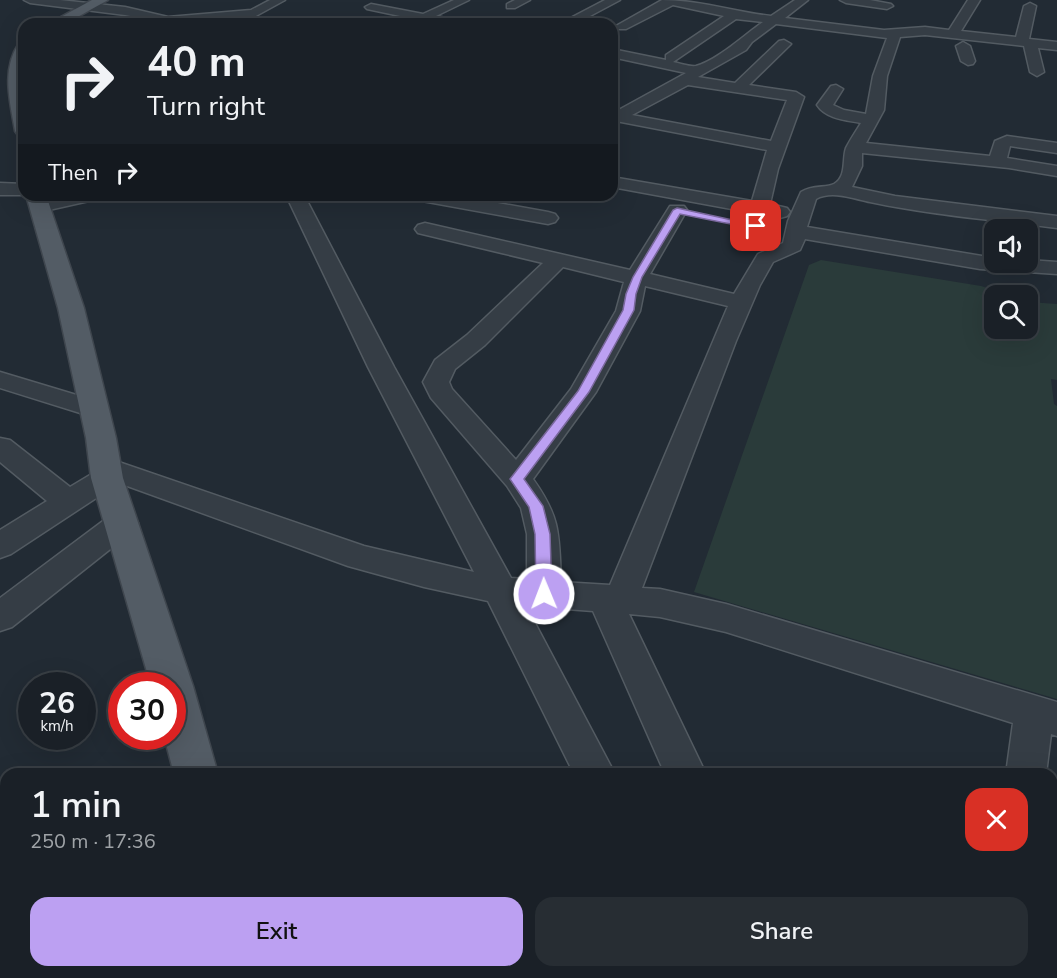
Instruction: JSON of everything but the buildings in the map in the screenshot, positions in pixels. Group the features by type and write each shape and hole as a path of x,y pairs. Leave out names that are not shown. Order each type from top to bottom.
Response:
{"main road":[{"path":"67,18 102,0"},
{"path":"18,57 16,61 18,78"},
{"path":"34,201 71,308 107,473 168,672"},
{"path":"186,737 194,768"}],"street":[{"path":"30,0 125,11 155,18"},
{"path":"195,18 209,12 255,13 279,0"},
{"path":"371,8 423,18 463,0"},
{"path":"511,6 524,0"},
{"path":"577,18 614,0"},
{"path":"622,26 669,0 734,15 963,46 1057,46"},
{"path":"777,147 622,118 619,112 741,47 747,39 802,0"},
{"path":"846,0 887,6"},
{"path":"953,34 974,0"},
{"path":"167,6 181,18"},
{"path":"1029,6 1023,31 1037,72"},
{"path":"671,58 734,15"},
{"path":"893,37 913,31 953,34 1028,46"},
{"path":"837,190 847,182 855,147 871,120 878,97 876,89 893,37"},
{"path":"738,88 784,44"},
{"path":"963,46 968,61"},
{"path":"618,55 738,88 795,97 769,169 760,208"},
{"path":"836,89 825,105 826,107 839,114 871,120"},
{"path":"998,162 1001,145 1007,141 1057,148"},
{"path":"855,147 998,162 1057,171"},
{"path":"618,183 760,208 797,227"},
{"path":"0,189 18,193"},
{"path":"683,768 613,599 741,302 765,258 793,246 797,227 811,193 837,190 895,202 1057,222"},
{"path":"625,198 677,210 797,227 980,263 1057,268"},
{"path":"298,201 381,367 592,768"},
{"path":"455,201 548,218"},
{"path":"517,479 583,392 628,310 638,277 677,210"},
{"path":"425,229 741,302"},
{"path":"544,594 543,534 536,506 517,479 440,393 436,382 444,364 476,340 559,259"},
{"path":"4,386 93,409"},
{"path":"0,447 68,502"},
{"path":"0,546 68,502 107,473 360,557 424,574 499,590 660,603 726,618 1045,715 1028,768"},
{"path":"0,617 122,524"}],"shaded area":[{"path":"821,260 984,287 984,339 1038,339 1038,303 1057,304 1057,380 1051,379 1054,404 1057,406 1057,699 694,592 809,265"}],"route":[{"path":"544,594 543,534 536,506 517,479 558,428 583,392 617,334 628,310 638,277 677,210 756,226"}]}
